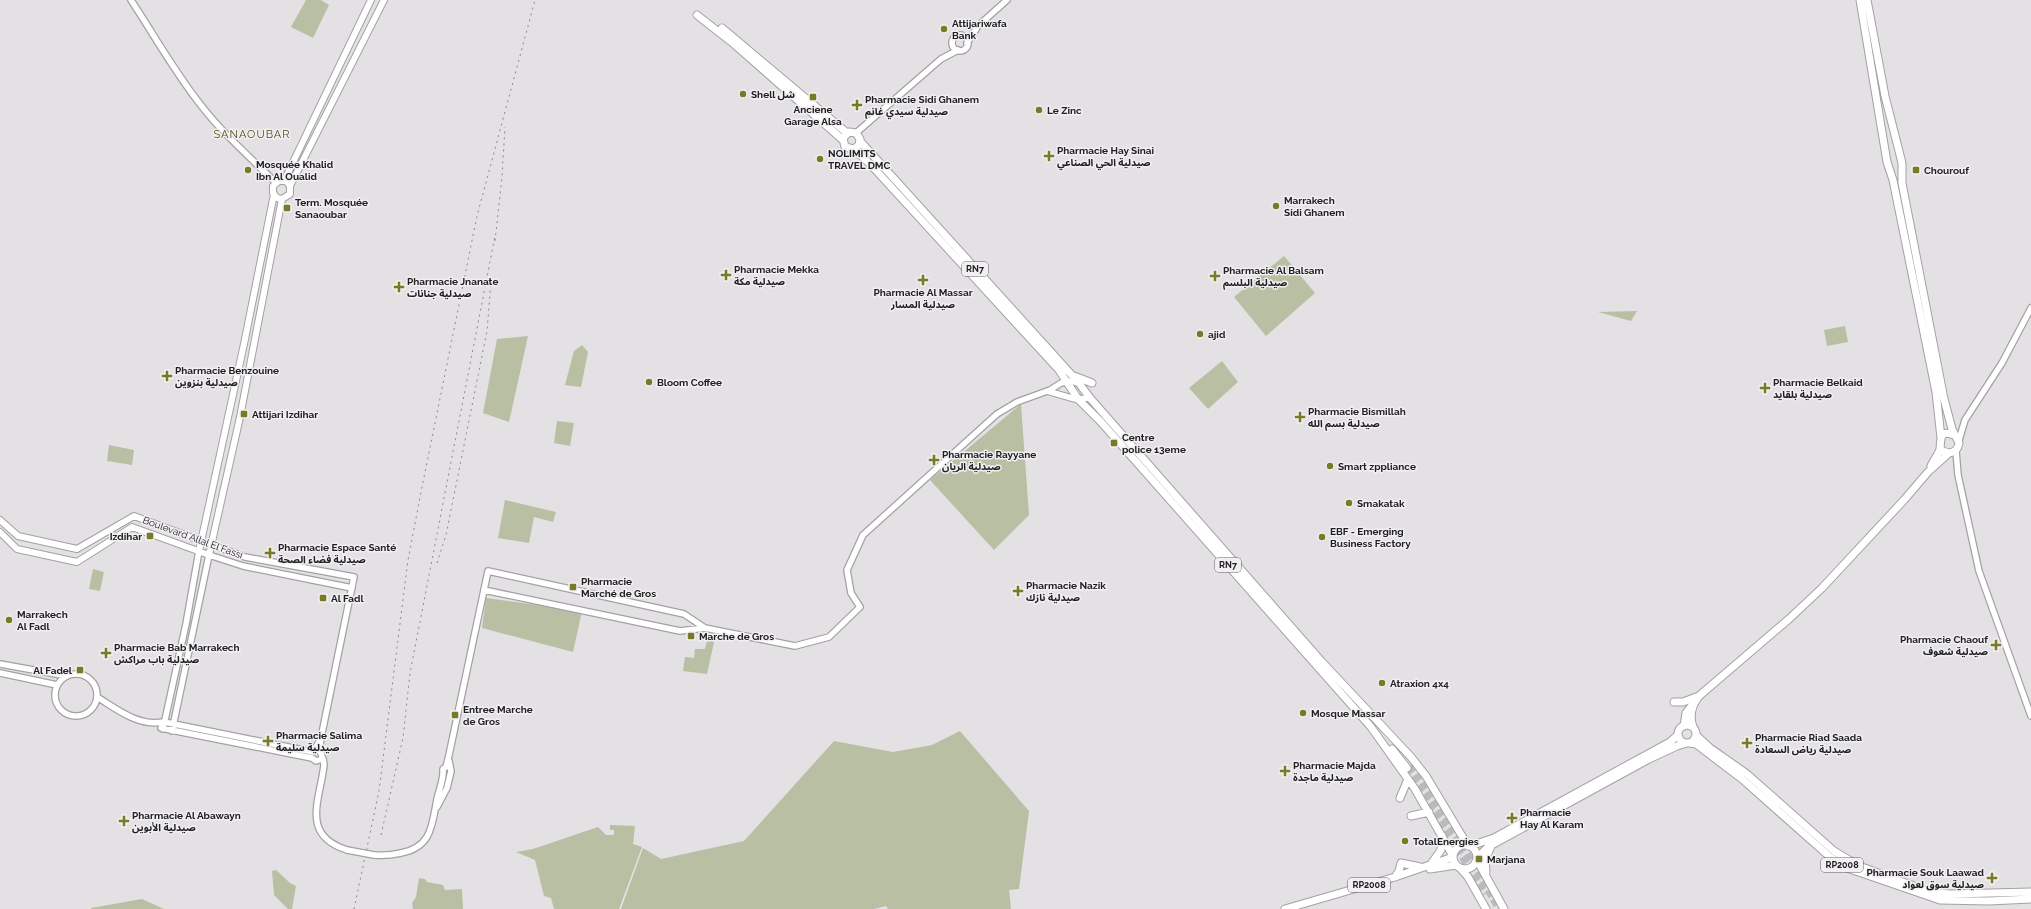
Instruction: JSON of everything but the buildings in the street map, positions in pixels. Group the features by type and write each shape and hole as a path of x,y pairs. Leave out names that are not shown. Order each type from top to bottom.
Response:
{"main road":[{"path":"284,181 371,0"},
{"path":"209,555 241,409 282,199 290,194 290,186 384,0"},
{"path":"1453,856 1458,847 1469,846 1494,838 1670,742 1678,735 1679,730 1684,726 1686,713 1699,696 1789,619 1816,593 1904,500 1928,472 1959,445 1951,435 1936,392 1890,175 1860,0"},
{"path":"1867,0 1885,96 1902,163 1902,183 1951,435"},
{"name":"RN7","path":"698,13 847,133"},
{"name":"RN7","path":"740,46 843,140 847,148 854,149 872,166 1059,370 1072,393 1078,400 1101,422 1376,734 1409,766 1383,728 1322,662 1070,374 860,141 856,133"},
{"path":"1883,135 1886,132 1894,132"},
{"path":"843,140 847,133 856,133"},
{"path":"854,149 858,147 860,141"},
{"path":"1890,175 1896,177 1903,173"},
{"path":"199,551 244,344 274,194 273,189 276,183 284,181"},
{"path":"284,181 290,186"},
{"path":"274,194 282,199"},
{"path":"1070,374 1092,383"},
{"path":"1928,472 1940,449 1939,442 1951,435"},
{"path":"1940,449 1951,453"},
{"name":"Boulevard Allal El Fassi","path":"0,520 18,536 73,549 84,546 134,516 212,545"},
{"name":"Boulevard Allal El Fassi","path":"0,532 17,549 77,562 132,527 209,555"},
{"path":"1674,702 1684,702 1699,696"},
{"path":"1684,726 1693,727 1691,719 1694,704"},
{"name":"RP2008","path":"1693,727 1696,735 1710,748 1747,774 1834,851 1850,862 1940,894 2031,892"},
{"path":"1383,728 1421,770 1469,846 1474,850 1477,859 1504,909"},
{"path":"1376,734 1408,779 1442,834 1458,867 1468,877 1486,909"},
{"name":"RP2008","path":"1678,735 1682,741 1696,744 1742,779 1830,857 1847,868 1940,900 1989,901 2031,899"},
{"path":"1458,867 1471,868 1482,852 1491,846 1649,759 1694,740 1696,735"},
{"path":"1400,798 1408,779"},
{"path":"1411,816 1428,812"},
{"path":"1432,864 1441,850 1442,834"},
{"path":"1486,876 1485,860 1491,846"},
{"name":"RP2008","path":"1285,909 1395,877 1453,856"},
{"path":"1395,877 1399,871 1401,863 1413,867 1423,868"},
{"name":"RP2008","path":"1298,909 1429,870 1458,867"}],"street":[{"path":"131,0 176,72 200,104 227,134 276,183"},
{"path":"941,59 952,43 954,37 962,35 978,26 1007,0"},
{"path":"856,133 941,59 965,48 978,26"},
{"path":"962,35 966,38 967,43"},
{"path":"952,43 954,49 958,50"},
{"path":"1951,435 1965,420 2002,363 2031,308"},
{"path":"484,590 680,632 704,628 795,646 829,637 860,607 850,593 847,570 863,536 997,414 1023,399 1047,391 1066,382 1078,383"},
{"path":"1047,391 1078,400 1090,398"},
{"path":"1951,435 1965,420"},
{"path":"1951,453 1957,464 1979,571 2031,716"},
{"name":"Boulevard Allal El Fassi","path":"209,555 243,566 352,588 354,578 245,557 212,545"},
{"path":"163,729 186,624 199,551"},
{"path":"172,731 209,555"},
{"path":"436,809 445,795 447,770 488,572 684,614 704,628"},
{"path":"317,754 352,588"},
{"path":"0,664 67,676 78,674 88,677 94,684 97,697 94,707 87,714 78,716 69,715 61,710 56,702 57,685 67,676"},
{"path":"0,673 57,685"},
{"path":"97,697 129,718 156,724 163,729 317,754"},
{"path":"156,724 164,722 317,754 324,761 316,811 317,826 321,834 332,844 347,850 374,855 392,855 410,852 419,847 429,835 440,788 447,770"},
{"path":"440,788 441,801"}],"green space":[{"path":"306,0 321,0 329,5 313,38 291,27"},
{"path":"1284,256 1315,293 1266,336 1234,297"},
{"path":"1637,311 1631,321 1598,312"},
{"path":"1845,326 1848,342 1827,346 1824,330"},
{"path":"528,336 509,422 483,413 497,339"},
{"path":"582,345 588,352 581,387 565,385 574,351"},
{"path":"1222,361 1238,382 1208,409 1189,388"},
{"path":"1021,404 1029,515 994,550 930,480"},
{"path":"557,421 574,423 570,446 554,443"},
{"path":"109,445 134,450 132,465 107,461"},
{"path":"505,500 556,512 553,522 534,517 529,543 498,538"},
{"path":"93,569 104,572 100,591 89,589"},
{"path":"486,598 582,611 573,652 482,628"},
{"path":"708,636 715,638 707,674 683,671 685,657 694,658 695,649 705,649"},
{"path":"960,731 1029,811 1019,889 1009,890 1011,909 888,909 886,906 874,909 621,909 643,848 661,859 744,841 834,741 893,752 932,745"},
{"path":"610,825 635,826 633,844 642,847 619,909 554,909 551,898 544,896 535,860 516,852 533,849 598,827 606,835 614,835 614,830 610,830"},
{"path":"276,870 290,883 296,886 292,909 288,909 274,895 272,871"},
{"path":"419,878 425,879 427,882 443,885 445,890 462,889 463,909 413,909 412,903 416,897"},
{"path":"142,899 164,909 91,909 91,908"}],"tunnel":[{"path":"1411,765 1460,841 1499,909"},
{"path":"1407,768 1485,894"}],"railway":[{"path":"354,909 379,791 408,560 421,492 477,216 535,0"},
{"path":"495,241 502,177 505,127"},
{"path":"381,835 403,738 410,673 495,236"},
{"path":"437,563 446,535 487,331 491,281"}],"place":[{"name":"Attijariwafa Bank","path":"944,29"},
{"name":"Shell شل","path":"743,94"},
{"name":"Anciene Garage Alsa","path":"813,97"},
{"name":"Pharmacie Sidi Ghanem صيدلية سيدي غانم","path":"857,105"},
{"name":"Le Zinc","path":"1039,110"},
{"name":"Pharmacie Hay Sinai صيدلية الحي الصناعي","path":"1049,156"},
{"name":"NOLIMITS TRAVEL DMC","path":"820,159"},
{"name":"Mosquée Khalid Ibn Al Oualid","path":"248,170"},
{"name":"Chourouf","path":"1916,170"},
{"name":"Marrakech Sidi Ghanem","path":"1276,206"},
{"name":"Term. Mosquée Sanaoubar","path":"287,208"},
{"name":"Pharmacie Mekka صيدلية مكة","path":"726,275"},
{"name":"Pharmacie Al Balsam صيدلية البلسم","path":"1215,276"},
{"name":"Pharmacie Al Massar صيدلية المسار","path":"923,280"},
{"name":"Pharmacie Jnanate صيدلية جنانات","path":"399,287"},
{"name":"ajid","path":"1200,334"},
{"name":"Pharmacie Benzouine صيدلية بنزوين","path":"167,376"},
{"name":"Bloom Coffee","path":"649,382"},
{"name":"Pharmacie Belkaid صيدلية بلقايد","path":"1765,388"},
{"name":"Attijari Izdihar","path":"244,414"},
{"name":"Pharmacie Bismillah صيدلية بسم الله","path":"1300,417"},
{"name":"Centre police 13eme","path":"1114,443"},
{"name":"Pharmacie Rayyane صيدلية الريان","path":"934,460"},
{"name":"Smart zppliance","path":"1330,466"},
{"name":"Smakatak","path":"1349,503"},
{"name":"Izdihar","path":"150,536"},
{"name":"EBF - Emerging Business Factory","path":"1322,537"},
{"name":"Pharmacie Espace Santé صيدلية فضاء الصحة","path":"270,553"},
{"name":"Pharmacie Marché de Gros","path":"573,587"},
{"name":"Pharmacie Nazik صيدلية نازك","path":"1018,591"},
{"name":"Al Fadl","path":"323,598"},
{"name":"Marrakech Al Fadl","path":"9,620"},
{"name":"Marche de Gros","path":"691,636"},
{"name":"Pharmacie Chaouf صيدلية شعوف","path":"1996,645"},
{"name":"Pharmacie Bab Marrakech صيدلية باب مراكش","path":"106,653"},
{"name":"Al Fadel","path":"80,670"},
{"name":"Atraxion 4x4","path":"1382,683"},
{"name":"Mosque Massar","path":"1303,713"},
{"name":"Entree Marche de Gros","path":"455,715"},
{"name":"Pharmacie Salima صيدلية سليمة","path":"268,741"},
{"name":"Pharmacie Riad Saada صيدلية رياض السعادة","path":"1747,743"},
{"name":"Pharmacie Majda صيدلية ماجدة","path":"1285,771"},
{"name":"Pharmacie Hay Al Karam","path":"1512,818"},
{"name":"Pharmacie Al Abawayn صيدلية الأبوين","path":"124,821"},
{"name":"TotalEnergies","path":"1405,841"},
{"name":"Marjana","path":"1479,859"},
{"name":"Pharmacie Souk Laawad صيدلية سوق لعواد","path":"1992,878"}],"district":[{"name":"SANAOUBAR","path":"252,134"}]}
